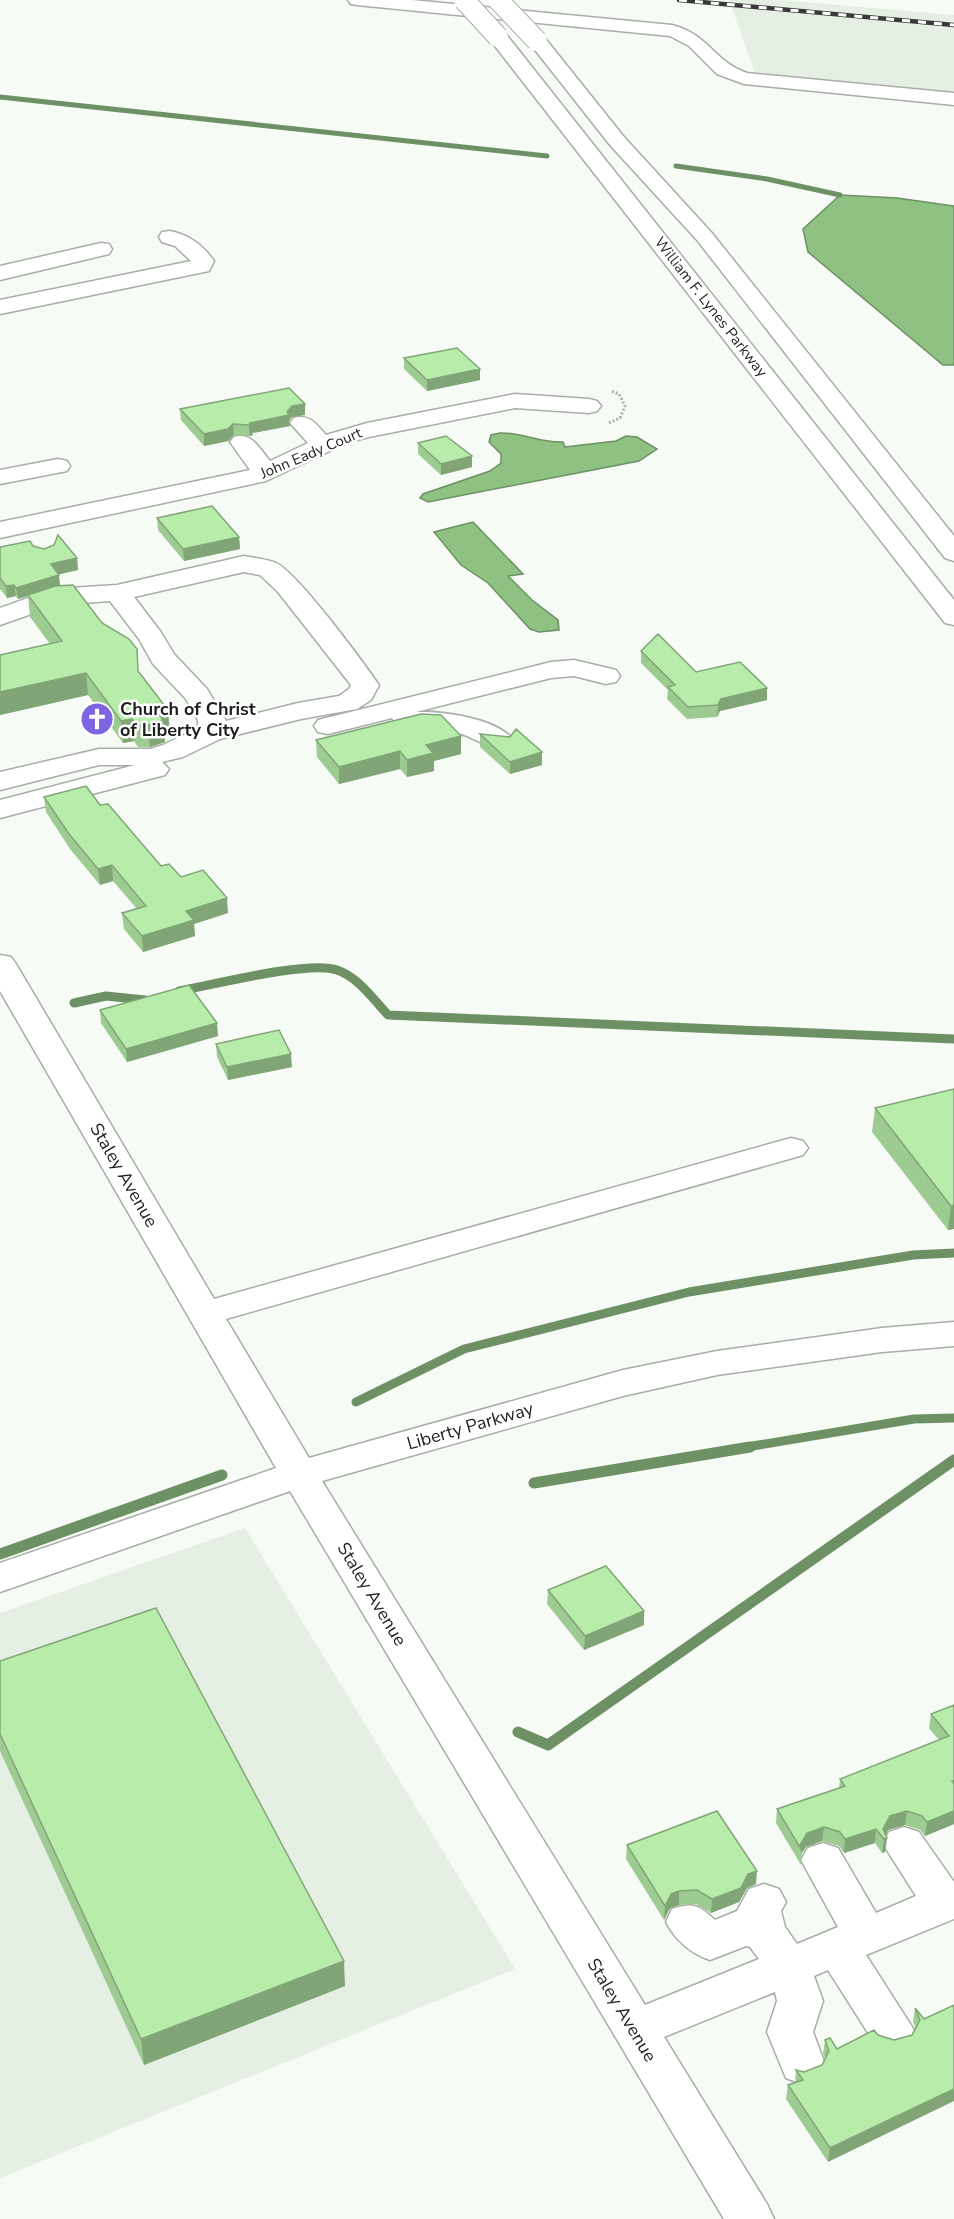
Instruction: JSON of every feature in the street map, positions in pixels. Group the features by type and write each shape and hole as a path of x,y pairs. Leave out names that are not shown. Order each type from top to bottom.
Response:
{"main road":[{"path":"357,0 672,31 688,35 699,43 719,67 744,78 954,99"},
{"name":"William F. Lynes Parkway","path":"464,0 498,36 954,617"},
{"path":"498,0 537,41 617,141 704,236 954,554"},
{"path":"0,307 201,266 203,261 183,241 170,237"},
{"path":"0,273 101,249"},
{"path":"470,384 493,405"},
{"name":"John Eady Court","path":"0,530 33,532 257,476 323,446 419,410 493,405 515,401 589,406"},
{"path":"302,423 323,446"},
{"path":"243,442 266,472"},
{"path":"0,477 58,466"},
{"path":"0,617 53,597 117,593 244,564 269,569 287,586 348,659 365,685 361,694 347,703 298,711 212,732 174,752 150,757 99,757 0,781"},
{"path":"117,593 151,637 163,658 197,695 213,720 212,732"},
{"path":"409,720 551,670 574,668 606,676"},
{"path":"0,808 318,729 433,718 479,728 500,741"},
{"name":"Staley Avenue","path":"0,964 299,1474 750,2219"},
{"path":"205,1313 791,1148"},
{"name":"Liberty Parkway","path":"0,1578 299,1474 623,1383 788,1352 954,1334"},
{"path":"688,1922 710,1942 744,1927 772,1934 851,1942 950,1902 904,1844"},
{"path":"823,1860 851,1942 892,2033"},
{"path":"634,2029 772,1934"},
{"path":"772,1934 800,2001 790,2032 802,2064"}],"shaded area":[{"path":"729,0 779,0 954,15 954,105 760,87"},
{"path":"840,195 897,198 954,206 954,365 943,365 808,252 803,229"},
{"path":"500,433 563,442 565,447 616,441 626,436 637,437 657,449 639,461 428,502 420,498 423,494 490,471 501,463 501,454 489,442 491,435"},
{"path":"473,522 523,574 508,576 532,600 558,620 559,630 539,632 530,629 488,583 461,565 434,532"},
{"path":"245,1528 515,1969 0,2178 0,1613"}],"building":[{"path":"457,348 480,369 427,380 404,358"},
{"path":"289,388 305,404 292,406 287,412 289,415 249,425 233,424 228,429 204,434 180,409"},
{"path":"446,436 472,456 441,464 418,443"},
{"path":"212,506 239,537 183,549 157,518"},
{"path":"58,535 77,558 51,564 59,575 16,588 14,585 6,586 0,578 0,547 30,541 33,546 44,549 54,545"},
{"path":"73,585 102,623 129,639 137,649 138,671 168,710 158,713 163,720 148,725 136,725 132,719 121,721 86,673 0,692 0,655 62,641 28,595 55,586"},
{"path":"658,634 696,672 740,662 767,688 721,699 718,705 688,707 668,687 675,685 641,651"},
{"path":"421,714 441,715 461,736 426,745 433,753 407,760 400,751 339,767 316,740"},
{"path":"516,729 542,752 510,762 480,734 510,737"},
{"path":"86,786 100,805 108,804 161,866 169,864 181,877 203,870 227,898 186,911 194,920 142,936 122,913 146,906 112,865 98,869 69,834 44,797"},
{"path":"189,985 217,1023 126,1049 100,1010"},
{"path":"279,1030 291,1054 227,1067 216,1044"},
{"path":"954,1089 954,1205 951,1206 875,1108"},
{"path":"606,1566 644,1611 585,1636 548,1590"},
{"path":"156,1608 344,1961 141,2039 0,1734 0,1661"},
{"path":"954,1705 954,1781 952,1781 954,1811 927,1822 922,1816 907,1811 890,1816 883,1829 887,1838 884,1839 876,1829 845,1839 840,1832 824,1827 807,1833 800,1845 802,1851 777,1809 845,1786 840,1779 949,1736 931,1714"},
{"path":"717,1811 757,1871 748,1874 741,1888 712,1899 697,1890 679,1891 671,1894 665,1906 627,1845"},
{"path":"954,2005 954,2089 830,2148 788,2085 803,2080 796,2070 804,2072 822,2065 829,2051 825,2040 830,2038 837,2049 874,2030 878,2035 894,2040 912,2035 920,2020 915,2008 924,2019"}],"waterway":[{"path":"0,97 547,156"},
{"path":"676,166 767,179 840,195"},
{"path":"179,991 284,971 324,968 337,970 352,978 388,1015 954,1039"},
{"path":"74,1003 106,996 145,1000"},
{"path":"356,1402 464,1349 689,1292 913,1255 954,1253"},
{"path":"741,1448 914,1419 954,1418"},
{"path":"534,1483 750,1447"},
{"path":"518,1732 548,1745 954,1460"},
{"path":"0,1554 222,1475"}],"railway":[{"path":"679,0 954,25"}],"place":[{"name":"Church of Christ of Liberty City","path":"97,719"}]}
